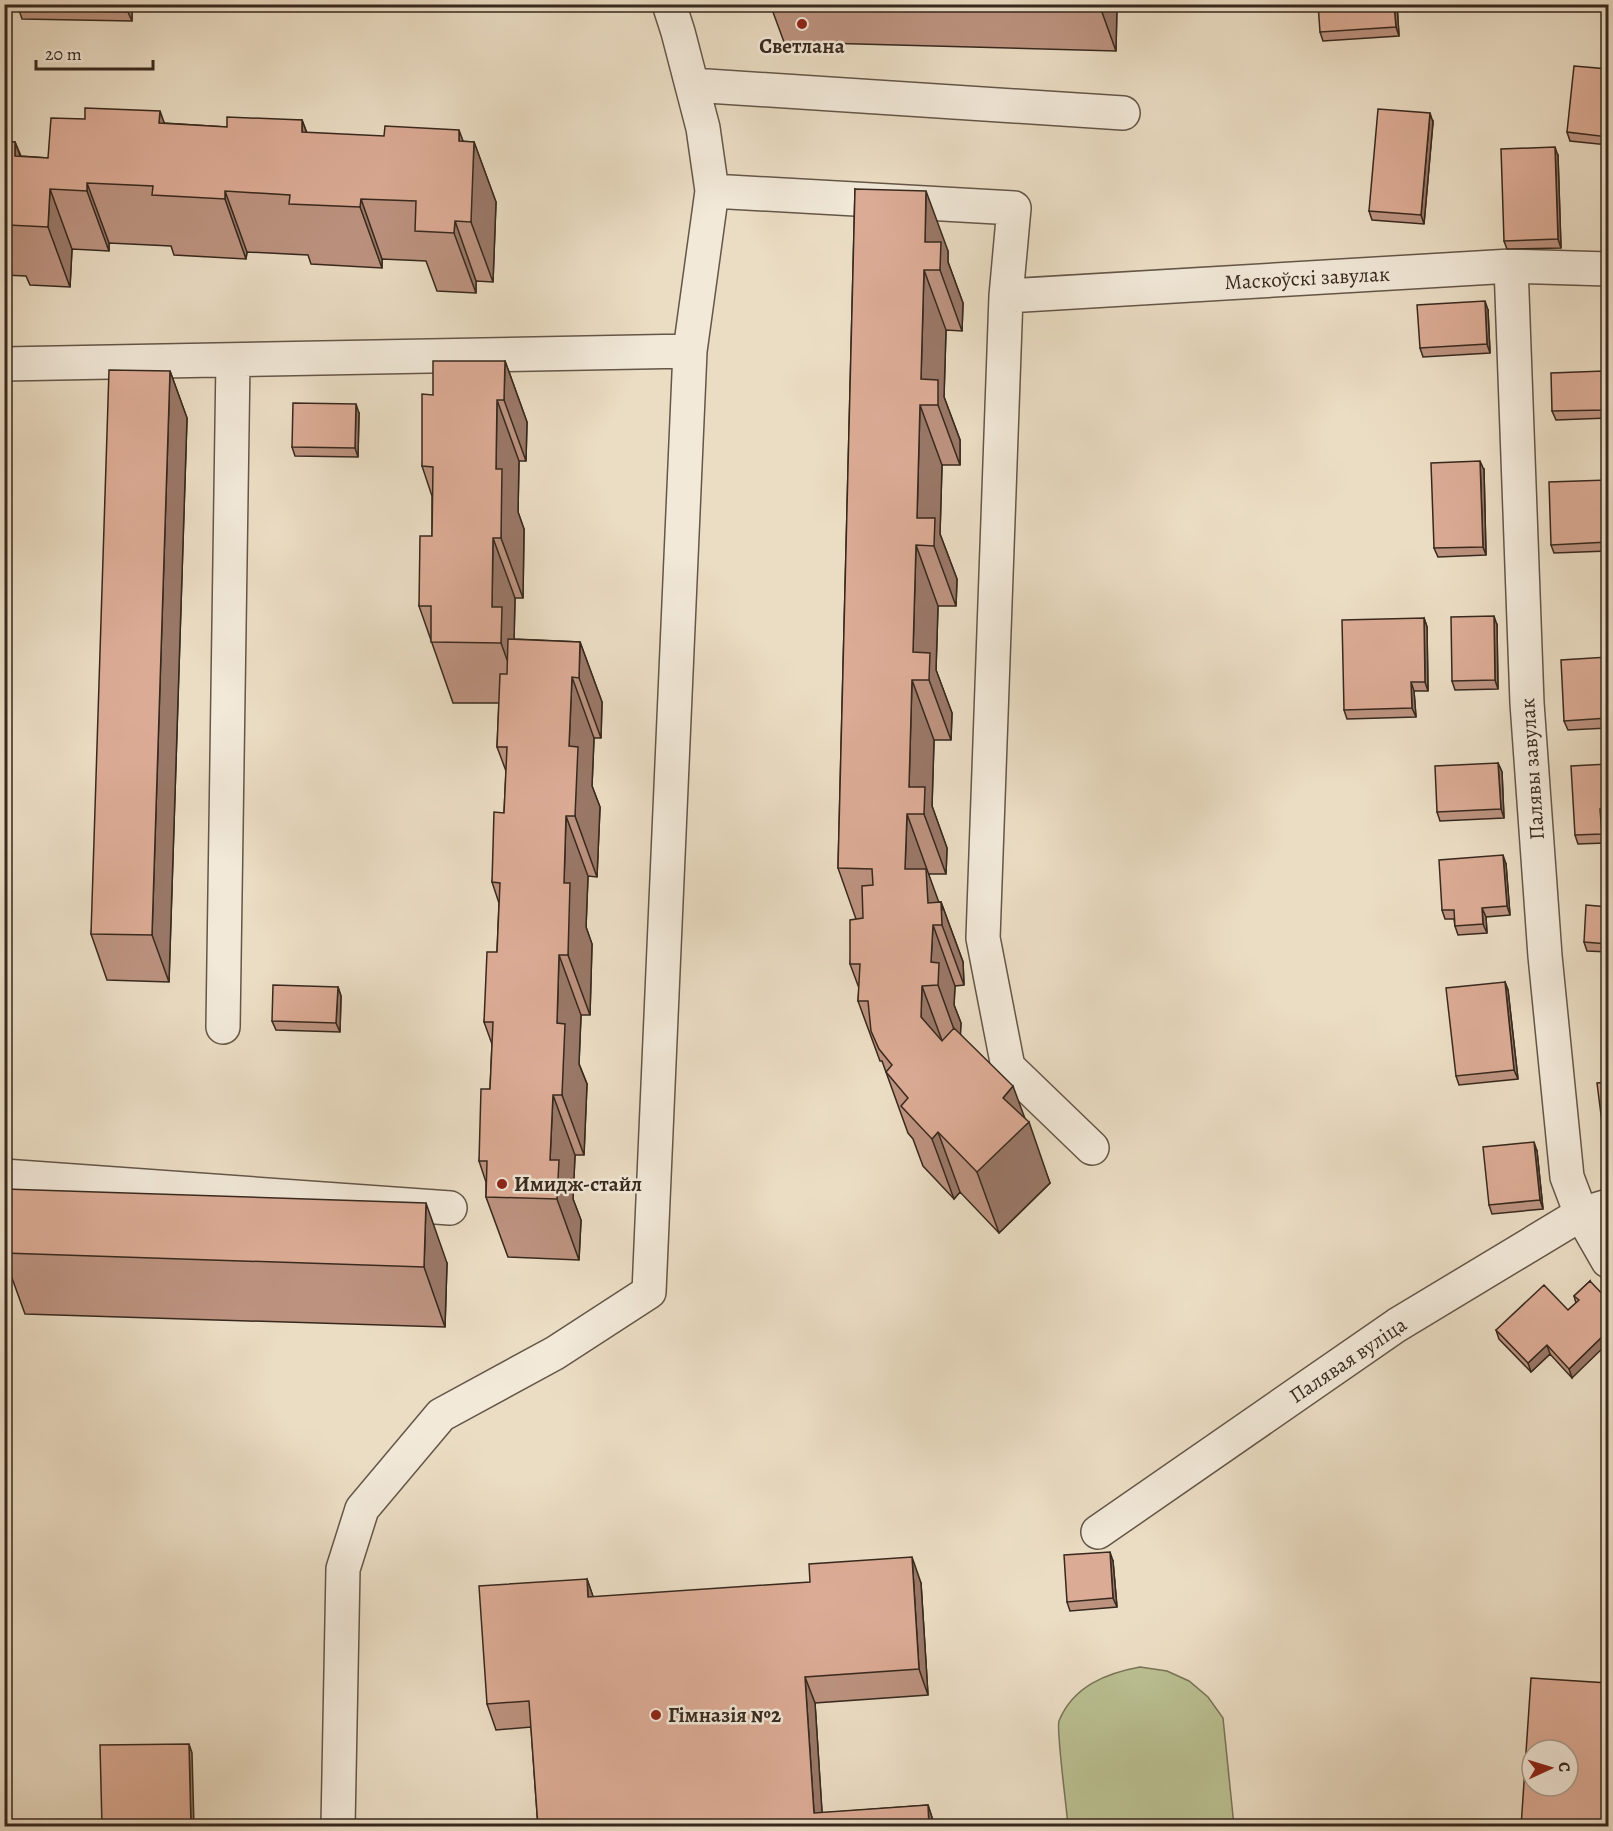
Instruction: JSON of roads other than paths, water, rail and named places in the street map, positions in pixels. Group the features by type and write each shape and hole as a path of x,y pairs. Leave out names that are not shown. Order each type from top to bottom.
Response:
{"street":[{"path":"338,1827 343,1569 362,1509 441,1415 555,1353 649,1292 690,351 712,191 703,128 669,4"},
{"path":"692,85 1123,113"},
{"path":"712,191 1014,208 1006,296 983,938 1008,1067 1092,1148"},
{"name":"Маскоўскі завулак","path":"1006,296 1511,266 1608,269"},
{"name":"Палявы завулак","path":"1511,266 1527,703 1544,945 1567,1177 1594,1210 1608,1261"},
{"path":"4,364 690,351"},
{"path":"223,1027 233,360"},
{"path":"4,1176 450,1208"},
{"name":"Палявая вуліца","path":"1098,1532 1397,1325 1594,1210"}],"place":[{"name":"Светлана","path":"802,24"},
{"name":"Имидж-стайл","path":"502,1184"},
{"name":"Гімназія №2","path":"656,1715"}]}
